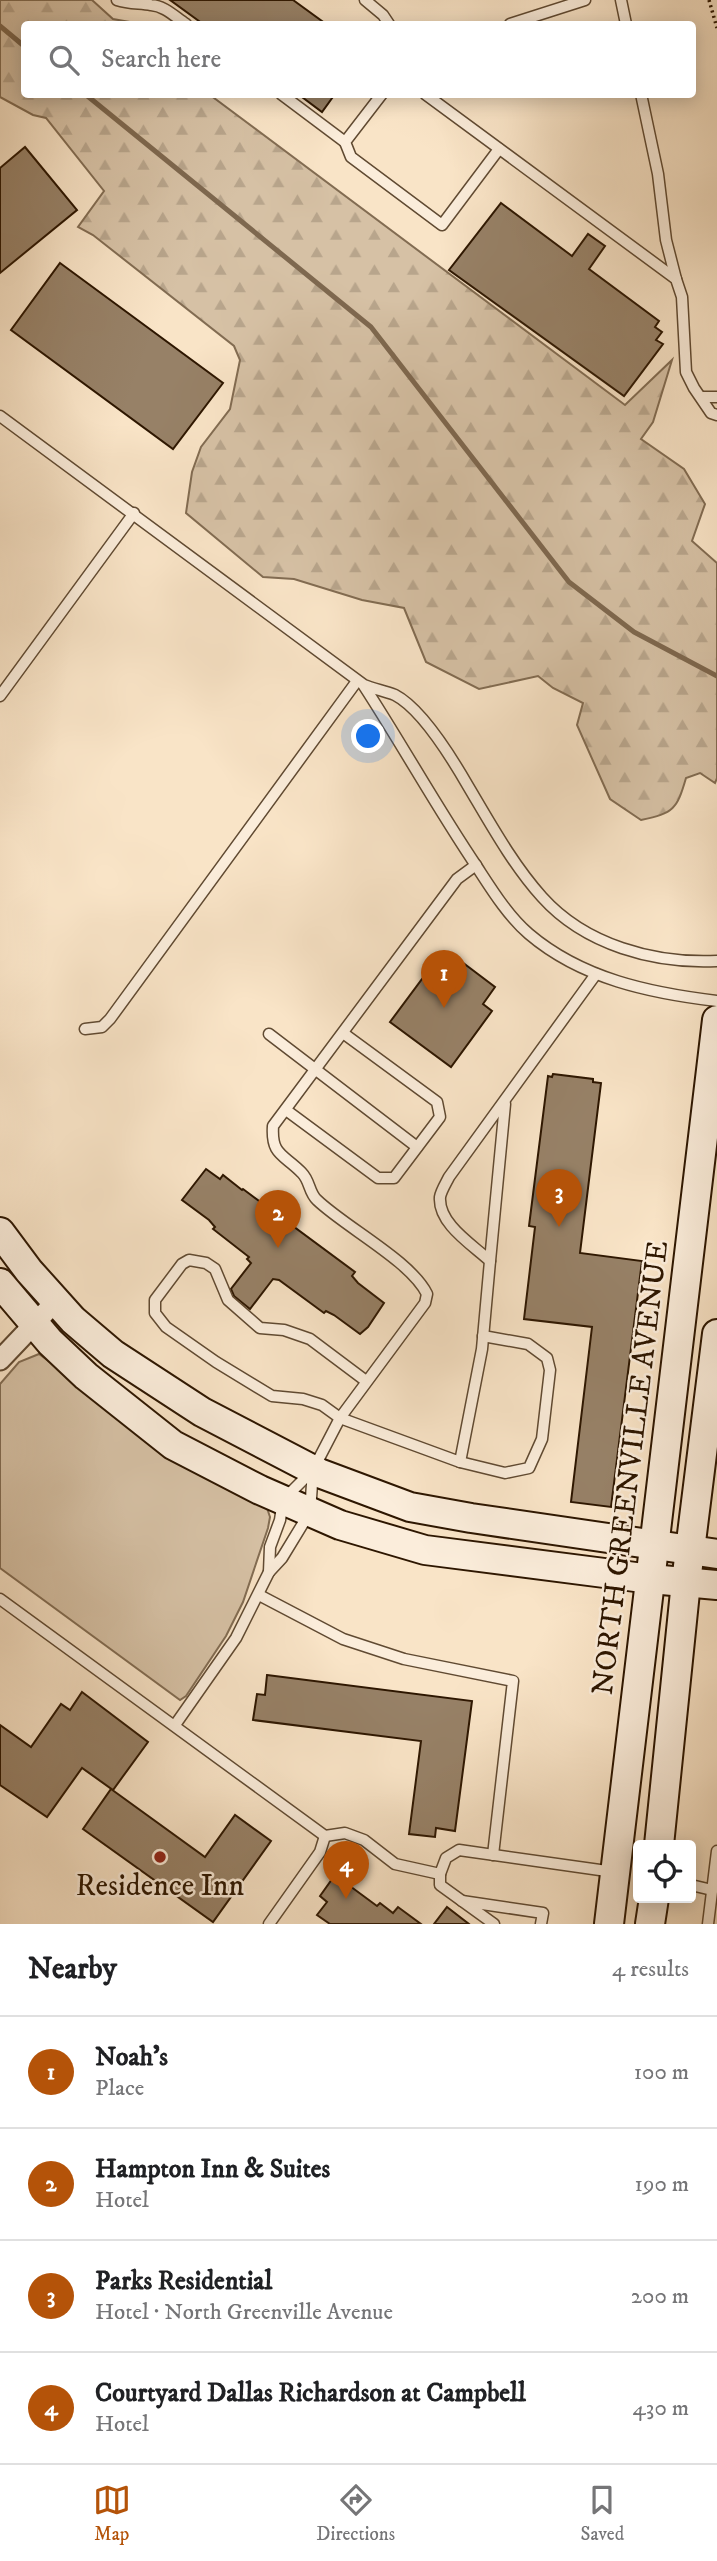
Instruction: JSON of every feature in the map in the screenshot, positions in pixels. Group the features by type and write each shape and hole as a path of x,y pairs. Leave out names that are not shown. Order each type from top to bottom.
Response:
{"street":[{"name":"NORTH GREENVILLE AVENUE","path":"609,1924 627,1874 654,1545 717,1020"},
{"path":"0,1233 55,1301 113,1354 202,1412 313,1470 410,1507 703,1553"},
{"path":"0,1283 50,1342 86,1377 173,1445 340,1525 425,1550 717,1585"},
{"path":"0,1360 55,1301"},
{"path":"660,1840 686,1582 703,1553 717,1334"},
{"path":"650,1924 653,1903"}],"lane":[{"path":"117,0 130,5 152,5 165,9 182,21"},
{"path":"365,0 387,21"},
{"path":"519,21 585,0"},
{"path":"621,0 625,21"},
{"path":"286,98 345,142 351,158 442,225 499,149"},
{"path":"345,142 379,98"},
{"path":"430,98 676,279"},
{"path":"642,98 658,174 666,240 682,297 685,372 712,413 717,415"},
{"path":"702,397 717,397"},
{"path":"0,416 361,683 396,696 429,729 453,760 514,859 542,897 576,926 622,949 660,957 700,962 717,961"},
{"path":"0,696 134,513"},
{"path":"361,683 476,865 502,904 527,933 552,952 596,974 663,995 717,1001"},
{"path":"85,1029 95,1030 110,1019 199,895 361,683"},
{"path":"175,1725 236,1638 260,1595 269,1572 270,1547 280,1520 283,1500 313,1470 340,1418 425,1303 426,1294 413,1274 315,1199 307,1179 279,1154 274,1146 274,1126 457,878 476,865"},
{"path":"490,1261 453,1227 441,1210 440,1195 449,1177 596,974"},
{"path":"286,1110 378,1178 394,1178 440,1117 437,1102 343,1032"},
{"path":"270,1034 417,1147"},
{"path":"460,1462 483,1335 505,1101"},
{"path":"366,1381 310,1339 284,1330 260,1328 228,1300 215,1269 206,1263 189,1260 181,1264 155,1300 155,1312 161,1322 216,1362 272,1396 303,1399 321,1405 340,1418 460,1462 505,1473 529,1468 542,1439 550,1370 547,1358 528,1344 483,1335"},
{"path":"269,1572 282,1558 310,1512 313,1470"},
{"path":"260,1595 343,1639 404,1659 513,1681 493,1855"},
{"path":"0,1600 325,1836 345,1833 364,1840 395,1864 440,1874"},
{"path":"269,1924 320,1852 325,1836"},
{"path":"494,1924 440,1885 440,1874 446,1858 459,1850 627,1874"},
{"path":"708,1924 717,1851"},
{"path":"696,1886 712,1890"},
{"path":"462,1901 543,1913 541,1924"}],"path":[{"path":"709,0 717,29"}],"green space":[{"path":"0,0 92,0 113,19 124,21 21,21 21,98 214,98 625,405 672,360 653,422 641,439 684,469 705,504 692,541 717,563 715,783 700,773 686,778 680,797 672,808 661,815 641,820 610,799 577,725 583,703 553,688 538,676 479,689 426,662 404,608 362,600 294,579 263,577 186,513 192,472 201,447 230,409 240,360 234,346 93,235 78,227 104,191 46,118 33,115 0,97"},
{"path":"39,1354 171,1451 267,1508 270,1517 268,1528 243,1602 226,1636 186,1696 180,1700 0,1568 0,1384 19,1362"}],"building":[{"path":"170,0 293,0 322,21 199,21"},
{"path":"303,98 332,98 322,112"},
{"path":"25,147 77,210 0,273 0,168"},
{"path":"501,203 572,256 588,234 605,246 589,269 659,321 655,327 662,332 656,340 663,344 624,396 449,270"},
{"path":"60,263 223,383 173,449 11,330"},
{"path":"454,956 495,987 483,1004 492,1011 451,1067 390,1022 431,967 441,974"},
{"path":"553,1074 593,1079 593,1082 601,1083 580,1253 642,1261 611,1507 571,1502 592,1327 524,1319 535,1227 529,1226 548,1076 552,1077"},
{"path":"206,1169 220,1179 223,1175 355,1272 352,1276 358,1283 384,1303 368,1327 360,1334 334,1315 326,1311 324,1313 279,1280 273,1279 250,1309 234,1296 231,1289 251,1263 247,1259 249,1257 213,1229 215,1227 209,1220 182,1200"},
{"path":"267,1675 472,1701 455,1831 436,1828 435,1837 409,1834 421,1741 253,1720 257,1694 265,1695"},
{"path":"82,1692 148,1742 113,1790 82,1768 47,1817 0,1785 0,1725 31,1747 61,1704 70,1710"},
{"name":"Residence Inn","path":"111,1789 205,1857 235,1815 271,1841 213,1922 83,1829"},
{"path":"335,1875 377,1906 380,1903 393,1913 398,1907 421,1924 330,1924 317,1915 327,1902 320,1896"},
{"path":"447,1907 469,1924 434,1924"}],"waterway":[{"path":"0,26 21,44"},
{"path":"90,98 371,327 569,582 634,632 717,676"}],"place":[{"name":"Noah's","path":"444,1008"},
{"name":"Parks Residential","path":"559,1227"},
{"name":"Hampton Inn & Suites","path":"278,1248"},
{"name":"Residence Inn","path":"160,1857"},
{"name":"Courtyard Dallas Richardson at Campbell","path":"346,1899"}]}
